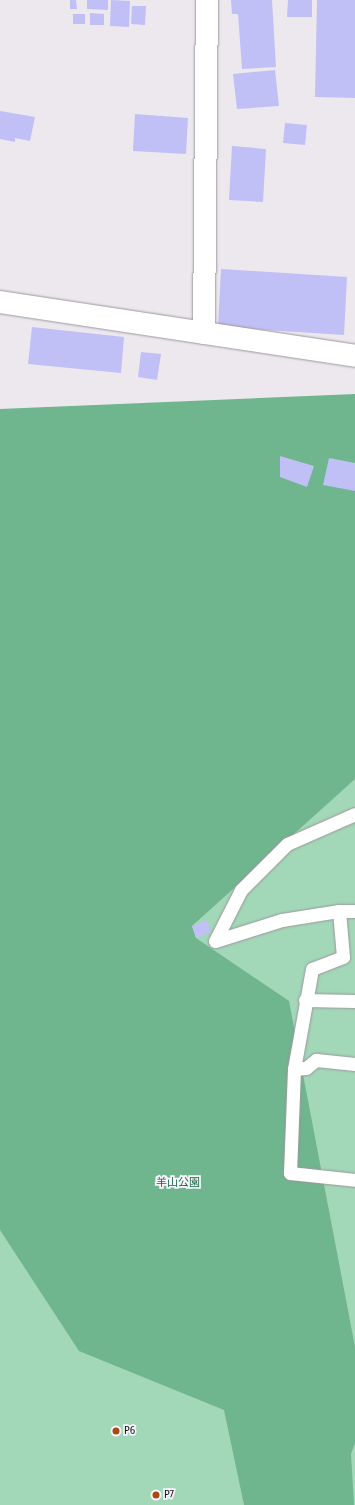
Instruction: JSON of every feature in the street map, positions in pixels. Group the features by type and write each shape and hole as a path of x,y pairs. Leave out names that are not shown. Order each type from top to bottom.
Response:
{"street":[{"path":"204,333 207,0"},
{"path":"0,302 355,356"}],"lane":[{"path":"355,814 287,844 241,890 215,941 282,920 339,911 355,911"},
{"path":"339,911 343,957 312,969 305,1000 294,1069 290,1173 355,1180"},
{"path":"305,1000 355,1001"},
{"path":"294,1069 306,1068 316,1060 355,1064"}],"green space":[{"name":"羊山公園","path":"355,394 355,779 192,926 196,938 289,1001 355,1347 355,1443 351,1454 354,1505 244,1505 224,1410 79,1351 0,1230 0,409"},
{"name":"羊山公園","path":"355,637 355,1505 0,1505 0,861"}],"building":[{"path":"70,0 76,0 77,9 70,9"},
{"path":"87,0 108,0 108,10 87,9"},
{"path":"111,0 130,1 129,27 110,26"},
{"path":"231,0 272,0 276,67 242,69 238,14 232,14"},
{"path":"288,0 312,0 312,17 287,17"},
{"path":"317,0 355,0 355,98 315,97"},
{"path":"132,6 146,6 145,25 131,24"},
{"path":"90,13 104,14 104,25 90,25"},
{"path":"73,14 85,14 85,24 73,24"},
{"path":"275,70 279,106 237,109 233,74"},
{"path":"0,111 35,117 30,141 15,138 15,142 0,139"},
{"path":"135,114 188,118 186,154 133,151"},
{"path":"285,123 307,125 305,145 283,143"},
{"path":"232,146 266,149 263,202 229,200"},
{"path":"221,269 347,277 344,335 218,327"},
{"path":"32,327 124,337 121,373 28,364"},
{"path":"141,352 161,354 157,380 138,377"},
{"path":"280,456 314,466 307,487 280,477"},
{"path":"329,458 355,463 355,491 323,485"},
{"path":"207,920 211,932 196,938 192,926"}],"place":[{"name":"P6","path":"116,1431"},
{"name":"P7","path":"156,1495"}]}
